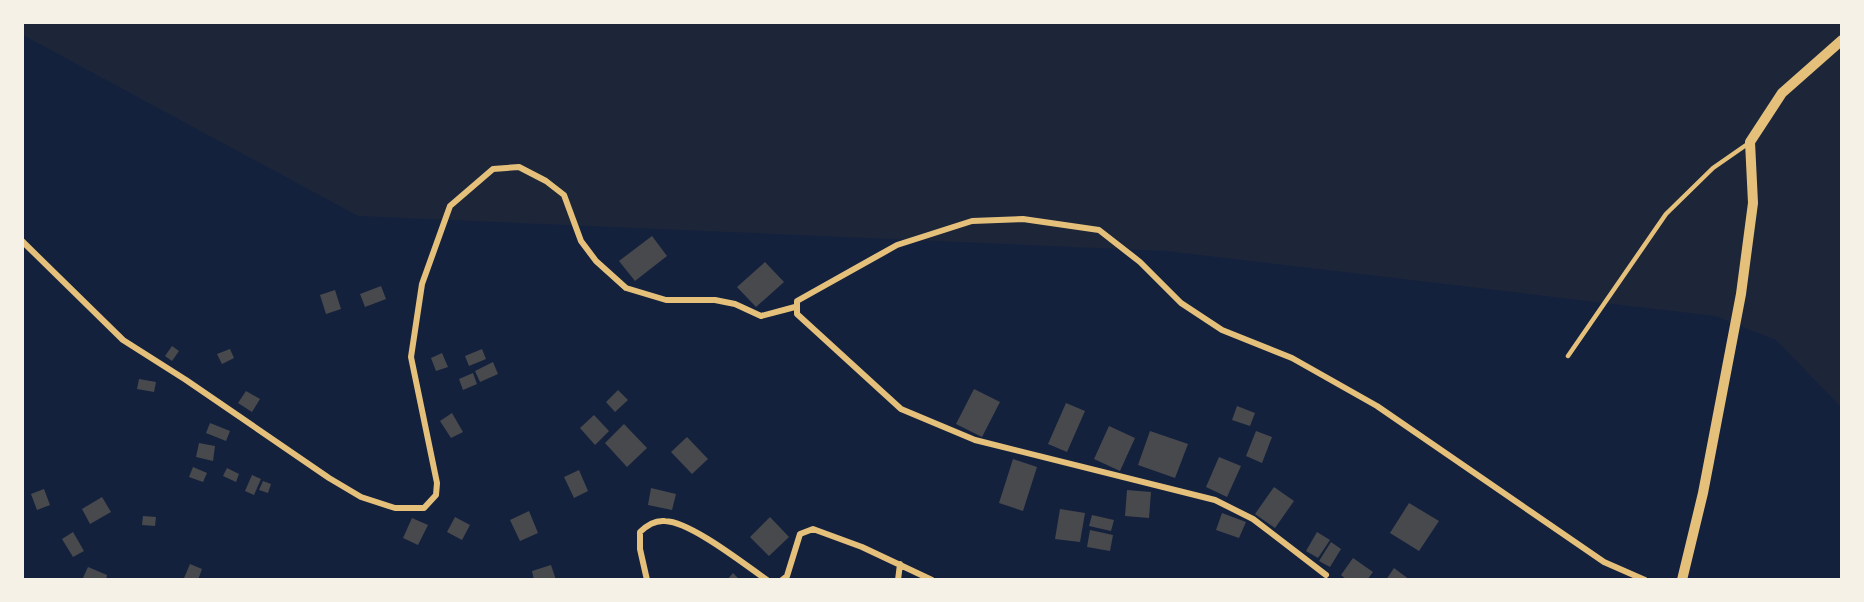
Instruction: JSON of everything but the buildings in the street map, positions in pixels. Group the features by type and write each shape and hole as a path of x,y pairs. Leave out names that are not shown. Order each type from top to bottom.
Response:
{"street":[{"path":"1682,579 1703,493 1741,294 1754,203 1750,142 1782,93 1842,40"},
{"path":"22,241 123,340 186,380 329,478 361,497 395,508 424,508 436,495 437,483 411,357 422,284 450,206 493,169 519,167 546,181 564,195 581,241 596,261 626,288 666,300 715,300 735,304 761,316 795,307 801,297 897,245 972,221 1023,219 1099,230 1140,262 1180,303 1222,330 1292,358 1377,406 1604,562 1645,579"},
{"path":"795,307 797,314 901,409 975,440 1215,500 1253,519 1326,575"},
{"path":"647,579 640,549 640,532 646,525 667,521 698,534 767,579"},
{"path":"782,579 787,576 798,538 813,529 862,547 932,579"},
{"path":"898,579 900,564"}],"lane":[{"path":"1568,356 1665,214 1713,168 1750,142"}],"shaded area":[{"path":"22,23 1841,23 1841,407 1776,340 1715,316 1166,251 358,216 23,35"}]}
